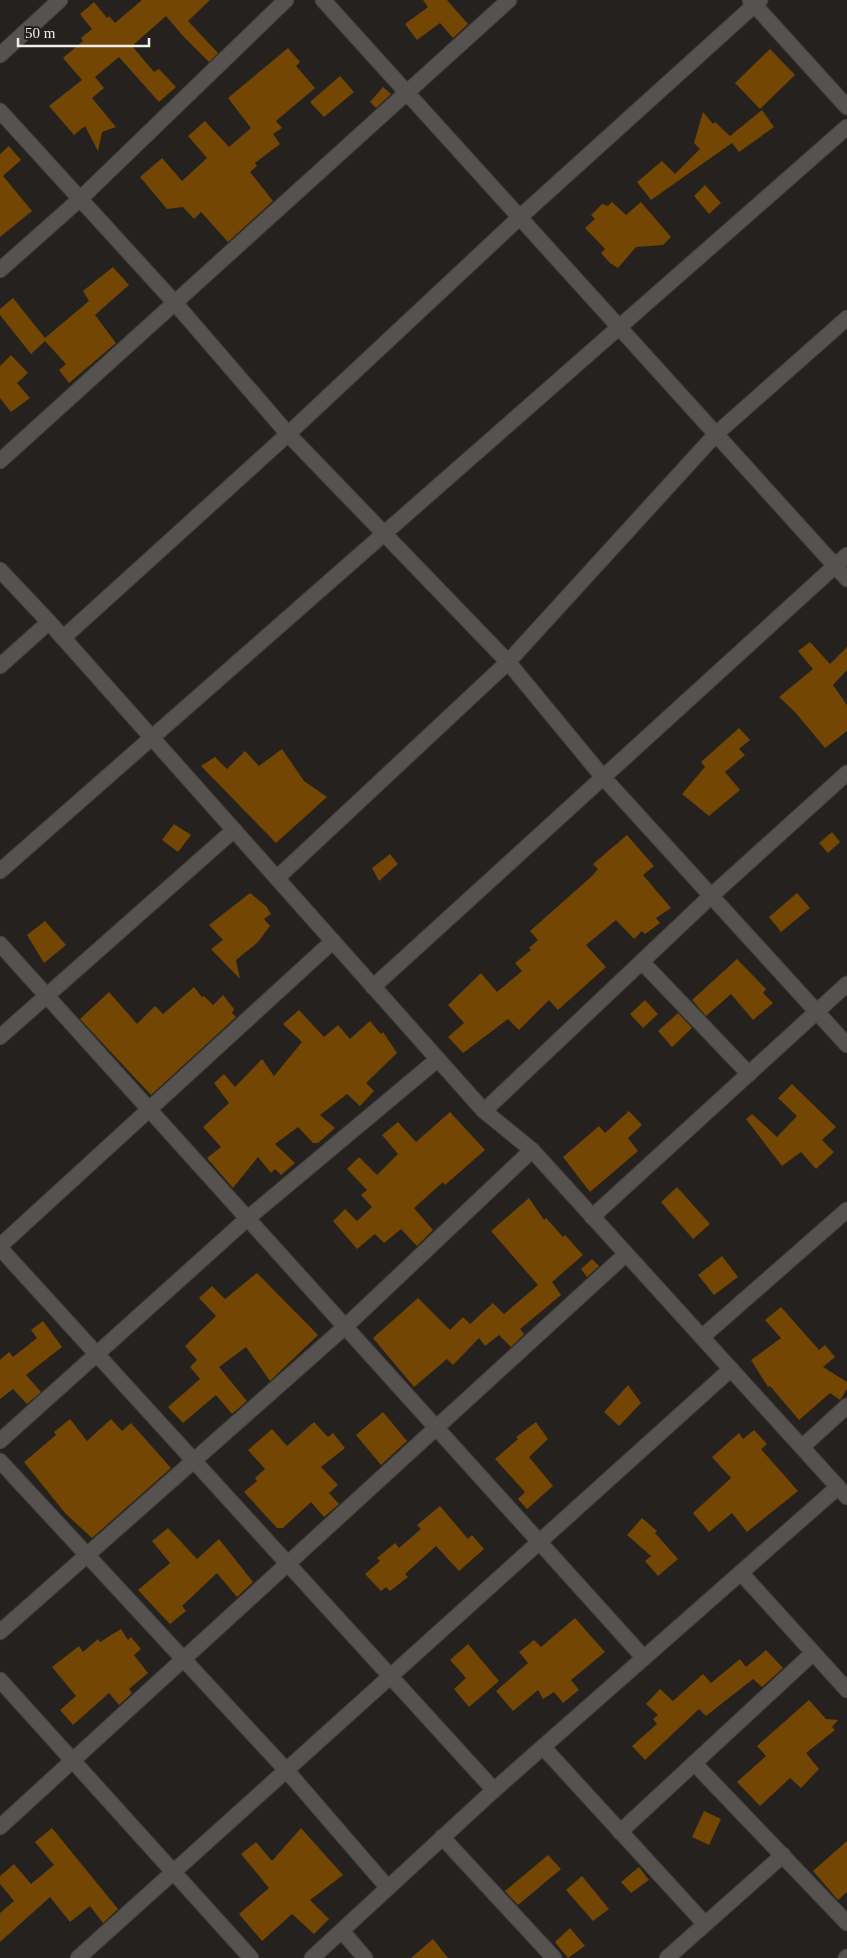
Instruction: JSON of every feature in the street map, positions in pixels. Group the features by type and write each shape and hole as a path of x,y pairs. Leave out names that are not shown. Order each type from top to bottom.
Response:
{"street":[{"path":"0,54 60,0"},
{"path":"0,270 80,199 286,0"},
{"path":"323,0 847,579"},
{"path":"0,461 509,0"},
{"path":"63,638 288,434 520,217 755,2 847,107"},
{"path":"0,111 174,303 288,434 508,662 602,776 847,1045"},
{"path":"0,871 847,127"},
{"path":"276,878 508,662 716,434 847,318"},
{"path":"373,987 602,776 847,555"},
{"path":"0,570 49,622 484,1111 532,1150 842,1492 741,1573 644,1658 494,1790 312,1958"},
{"path":"0,666 49,622"},
{"path":"484,1111 711,896 847,773"},
{"path":"0,1036 234,830"},
{"path":"333,941 0,1247 494,1790"},
{"path":"0,944 644,1658"},
{"path":"642,962 749,1074"},
{"path":"592,1217 847,984"},
{"path":"0,1441 248,1218 438,1059"},
{"path":"0,1632 346,1326 532,1150"},
{"path":"702,1337 847,1210"},
{"path":"0,1827 626,1254"},
{"path":"78,1958 731,1370"},
{"path":"802,1447 847,1406"},
{"path":"0,1461 286,1771 388,1888"},
{"path":"741,1573 813,1653 844,1680"},
{"path":"620,1832 813,1653"},
{"path":"0,1680 251,1958"},
{"path":"543,1747 706,1924"},
{"path":"694,1764 847,1923"},
{"path":"442,1837 554,1958"},
{"path":"667,1958 782,1855"},
{"path":"342,1930 365,1958"}],"building":[{"path":"142,0 210,0 188,21 218,53 209,62 166,16 132,46 154,72 159,69 176,87 159,102 119,57 95,77 104,88 92,98 116,127 102,132 98,151 85,126 74,135 49,106 82,80 63,58 83,41 81,38 92,29 80,14 94,2 107,18 109,16 115,23"},
{"path":"423,0 447,0 468,24 453,38 440,23 417,40 405,24 428,7"},
{"path":"288,48 300,62 296,66 315,88 276,121 282,128 273,134 280,144 255,163 257,166 250,172 273,201 228,242 201,212 194,219 183,207 167,209 140,177 162,158 182,181 207,158 188,136 205,121 229,147 251,128 228,98"},
{"path":"770,49 795,75 760,109 735,83"},
{"path":"340,76 354,92 324,117 310,102"},
{"path":"383,87 391,94 376,108 370,102"},
{"path":"762,110 774,127 739,152 732,143 651,200 637,182 662,161 675,174 700,149 694,143 703,112 713,124 715,122 730,136"},
{"path":"9,146 21,160 3,176 32,211 0,237 0,154"},
{"path":"705,185 721,203 709,214 694,196"},
{"path":"612,202 626,215 641,202 671,237 663,245 636,247 618,268 610,263 601,253 605,249 585,228 595,219 591,215 602,204 608,206"},
{"path":"113,267 129,285 95,315 116,343 69,383 59,370 66,364 45,341 31,354 0,315 0,309 13,298 45,338 89,301 83,291"},
{"path":"11,355 28,373 17,383 30,398 11,412 0,398 0,366"},
{"path":"810,642 830,664 847,647 847,670 833,685 847,705 847,731 825,748 795,712 779,697 813,669 798,651"},
{"path":"739,728 750,740 739,749 745,755 725,772 740,790 709,816 682,794 705,767 701,762"},
{"path":"282,749 304,781 327,797 276,843 201,766 215,757 227,769 245,751 259,766"},
{"path":"174,824 191,835 178,852 162,840"},
{"path":"832,832 840,842 828,853 819,843"},
{"path":"627,835 654,866 643,875 671,908 656,918 660,923 645,934 642,931 634,939 616,920 586,945 606,967 558,1010 549,1000 519,1030 508,1019 463,1053 448,1037 464,1023 448,1005 481,973 497,992 522,971 515,963 531,950 529,948 538,940 530,931 592,876 598,869 593,864"},
{"path":"390,854 398,864 379,881 372,868"},
{"path":"250,893 266,906 271,914 264,919 270,926 258,942 236,960 240,979 211,949 223,940 209,925"},
{"path":"797,893 810,908 781,932 769,917"},
{"path":"45,921 66,945 44,963 27,935"},
{"path":"737,959 766,989 763,993 773,1003 753,1020 731,994 706,1016 692,1000"},
{"path":"194,987 202,997 204,996 213,1005 223,995 234,1009 232,1013 236,1017 151,1095 80,1019 109,992 137,1024 155,1006 163,1014"},
{"path":"645,1000 658,1014 643,1028 630,1014"},
{"path":"299,1010 324,1037 338,1025 350,1039 370,1021 381,1034 383,1032 397,1053 366,1083 374,1091 360,1106 347,1094 320,1115 335,1128 318,1143 313,1143 298,1127 275,1144 295,1163 281,1175 275,1169 271,1173 258,1157 233,1188 207,1158 221,1147 203,1127 229,1103 214,1083 224,1074 235,1087 262,1059 274,1076 302,1042 283,1024"},
{"path":"678,1013 692,1028 672,1047 658,1031"},
{"path":"792,1084 836,1127 822,1140 834,1152 816,1169 801,1152 782,1166 746,1119 752,1114 777,1137 797,1116 778,1098"},
{"path":"629,1111 642,1125 628,1138 638,1151 590,1192 563,1157 599,1126 605,1133"},
{"path":"450,1112 485,1150 445,1185 443,1182 414,1208 433,1230 417,1246 401,1229 384,1243 375,1234 357,1249 333,1221 345,1209 357,1221 372,1207 361,1195 367,1190 347,1169 359,1157 377,1175 398,1154 382,1135 398,1122 416,1142"},
{"path":"677,1187 710,1224 693,1239 661,1202"},
{"path":"529,1198 544,1220 546,1218 563,1237 565,1235 583,1255 552,1282 561,1295 520,1329 524,1334 511,1347 499,1335 485,1346 479,1338 453,1365 447,1359 414,1387 373,1338 418,1298 450,1330 463,1317 470,1324 493,1303 504,1314 538,1285 491,1231"},
{"path":"722,1256 738,1277 714,1295 698,1275"},
{"path":"592,1259 599,1266 587,1277 581,1269"},
{"path":"257,1273 318,1335 270,1381 246,1347 219,1367 247,1401 232,1414 216,1395 183,1423 168,1407 200,1379 190,1367 197,1360 185,1346 216,1316 199,1298 212,1286 225,1299"},
{"path":"781,1307 819,1350 825,1345 835,1357 823,1367 847,1382 847,1389 840,1400 830,1393 799,1420 770,1386 768,1387 751,1360 781,1338 765,1320"},
{"path":"43,1321 62,1347 26,1375 41,1392 27,1404 13,1389 0,1399 0,1360 9,1352 13,1357 37,1338 31,1330"},
{"path":"628,1385 641,1403 619,1426 604,1412"},
{"path":"383,1412 407,1441 381,1465 356,1435"},
{"path":"70,1419 87,1441 111,1419 122,1431 131,1423 171,1468 92,1538 65,1513 24,1462 56,1435 54,1432"},
{"path":"314,1422 328,1437 333,1433 345,1448 321,1467 338,1485 329,1493 339,1504 324,1517 311,1502 283,1528 277,1528 244,1492 257,1481 255,1478 265,1469 248,1450 272,1429 287,1446"},
{"path":"536,1422 548,1439 529,1457 553,1486 527,1509 518,1499 525,1492 495,1459 518,1439 516,1437"},
{"path":"754,1430 767,1444 761,1449 798,1491 747,1532 732,1513 709,1532 693,1513 731,1478 712,1457 739,1433 743,1439"},
{"path":"440,1506 468,1539 472,1535 484,1549 459,1571 436,1546 405,1574 408,1577 390,1591 386,1587 381,1591 365,1574 380,1561 377,1558 395,1543 399,1548 421,1529 417,1525"},
{"path":"642,1518 657,1531 655,1533 678,1559 658,1576 645,1561 651,1556 627,1535"},
{"path":"168,1528 197,1559 219,1539 253,1582 237,1597 217,1573 182,1606 186,1611 170,1624 138,1590 170,1563 152,1541"},
{"path":"575,1618 605,1652 571,1680 579,1690 563,1703 554,1692 543,1699 538,1690 513,1711 496,1691 528,1663 519,1652 534,1640 541,1647"},
{"path":"121,1629 128,1640 131,1637 141,1649 134,1655 148,1673 129,1689 132,1693 119,1705 109,1693 73,1725 60,1710 76,1696 52,1667 79,1646 83,1652 98,1639 100,1642"},
{"path":"468,1644 499,1681 469,1707 454,1689 466,1678 450,1660"},
{"path":"766,1650 783,1668 762,1687 753,1679 706,1716 699,1709 645,1760 632,1746 657,1724 653,1719 658,1715 646,1704 660,1689 673,1701 703,1674 711,1683 740,1659 746,1667"},
{"path":"809,1700 826,1719 838,1720 832,1727 835,1730 806,1753 819,1769 801,1788 790,1778 760,1806 737,1782 766,1756 757,1746"},
{"path":"704,1811 721,1819 709,1845 692,1837"},
{"path":"52,1828 118,1909 103,1923 90,1906 70,1922 50,1897 0,1942 0,1913 14,1901 0,1884 0,1876 14,1864 31,1884 54,1865 35,1842"},
{"path":"301,1828 343,1875 310,1900 329,1919 314,1934 292,1914 262,1941 239,1914 269,1888 241,1854 256,1842 272,1861"},
{"path":"847,1841 847,1892 838,1900 813,1871"},
{"path":"548,1855 561,1869 518,1905 505,1891"},
{"path":"639,1867 649,1880 631,1893 621,1882"},
{"path":"582,1876 609,1909 593,1921 566,1890"},
{"path":"570,1928 585,1946 568,1958 555,1942"},
{"path":"433,1939 448,1958 411,1958"}]}
